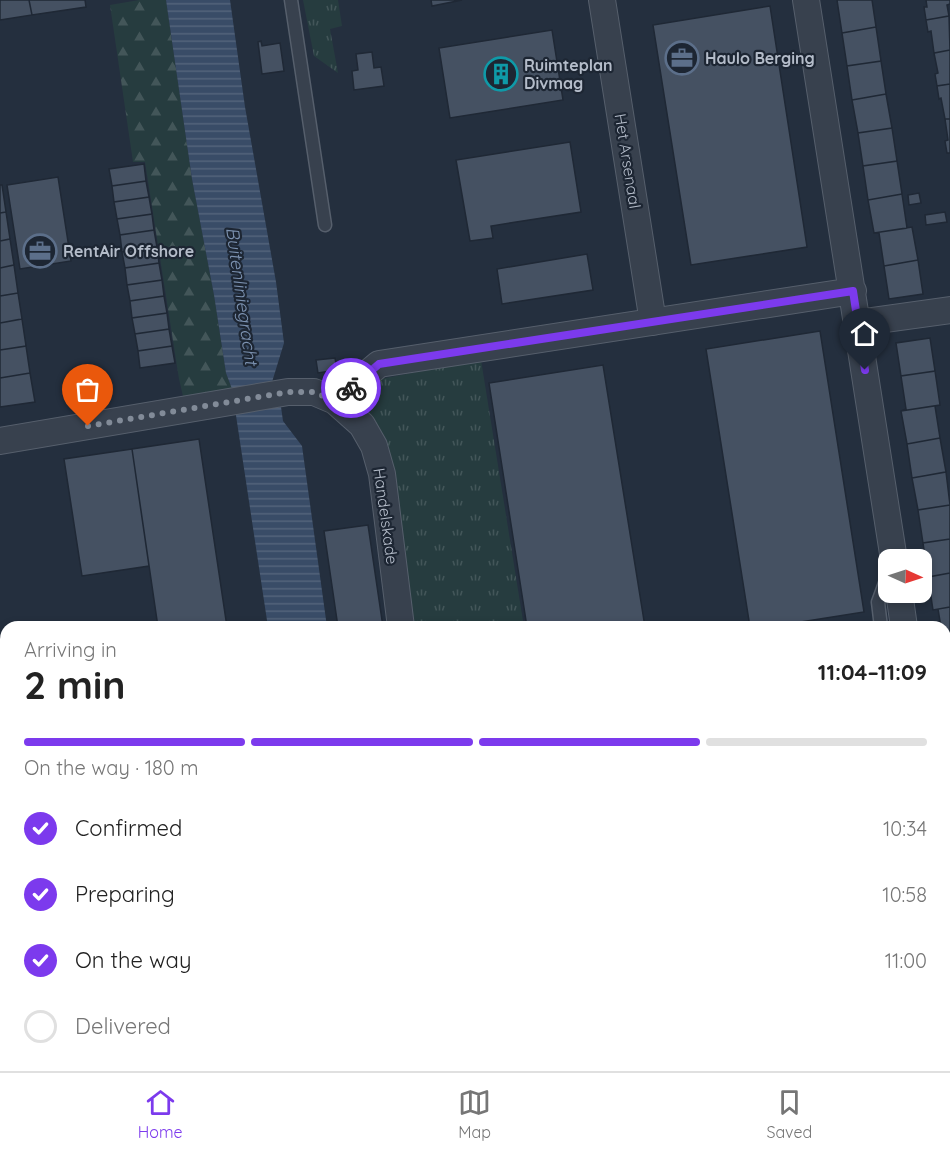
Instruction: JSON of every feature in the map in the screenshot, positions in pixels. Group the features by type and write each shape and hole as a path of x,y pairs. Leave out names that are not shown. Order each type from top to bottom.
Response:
{"street":[{"name":"Het Arsenaal","path":"602,0 653,322"},
{"path":"806,0 892,549"},
{"path":"335,401 379,364 853,291"},
{"path":"857,323 950,310"},
{"name":"Handelskade","path":"0,441 288,392 314,392 335,401 362,425 374,446 382,474 400,621"},
{"path":"901,603 903,621"}],"lane":[{"path":"291,0 325,225"},
{"path":"878,603 880,621"}],"green space":[{"path":"139,0 166,0 192,179 226,373 232,389 183,396 145,162 133,162 110,5"},
{"path":"303,0 338,0 342,26 330,29 338,73 314,56"},
{"path":"481,360 523,621 414,621 392,474 384,439 378,425 358,401 380,379"}],"water":[{"name":"Buitenliniegracht","path":"166,0 230,0 245,107 276,282 284,343 272,382 281,407 283,421 302,446 326,621 267,621 232,389 226,373 192,179"}],"building":[{"path":"0,0 29,0 32,15 0,20"},
{"path":"29,0 85,0 86,7 32,15"},
{"path":"431,0 462,0 432,6"},
{"path":"837,0 872,0 876,27 842,33"},
{"path":"926,0 950,0 950,4 947,5 949,16 926,20 924,7 927,7"},
{"path":"770,6 807,247 691,265 653,25"},
{"path":"949,16 950,50 934,53 931,31 928,32 926,20"},
{"path":"876,27 881,61 847,66 842,33"},
{"name":"Ruimteplan Divmag","path":"552,30 563,100 450,118 439,48"},
{"path":"261,41 262,46 280,43 284,71 262,74 258,42"},
{"path":"950,50 950,84 937,86 935,74 938,73 934,53"},
{"path":"372,52 374,68 381,67 384,86 354,90 352,71 358,70 356,54"},
{"path":"881,61 886,94 852,100 847,66"},
{"path":"950,84 950,119 945,119 937,86"},
{"path":"886,94 892,128 858,133 852,100"},
{"path":"945,119 950,119 950,153 947,153 945,141 948,140"},
{"path":"892,128 897,161 863,166 858,133"},
{"path":"570,142 581,212 491,226 493,238 470,241 456,160"},
{"path":"897,161 902,194 868,200 863,166"},
{"path":"144,164 146,181 112,186 109,169"},
{"path":"58,177 71,261 20,269 7,185"},
{"path":"146,181 149,197 114,202 112,186"},
{"path":"0,185 2,185 6,212 0,213"},
{"path":"919,193 921,203 909,205 908,195"},
{"path":"902,194 907,228 874,233 868,200"},
{"path":"149,197 152,214 117,219 114,202"},
{"path":"6,212 10,239 0,241 0,213"},
{"path":"945,212 947,222 926,225 925,215"},
{"path":"152,214 154,230 120,235 117,219"},
{"path":"912,227 918,260 884,266 879,233 874,233"},
{"path":"154,230 157,247 122,252 120,235"},
{"path":"10,239 14,265 0,268 0,241"},
{"path":"157,247 159,263 125,268 122,252"},
{"path":"587,254 593,290 502,304 497,269"},
{"path":"918,260 923,294 889,299 884,266"},
{"path":"159,263 162,280 127,285 125,268"},
{"path":"14,265 18,293 0,296 0,268"},
{"path":"162,280 164,296 130,301 127,285"},
{"path":"18,293 22,319 0,323 0,296"},
{"path":"164,296 167,313 132,318 130,301"},
{"path":"167,313 169,329 135,334 132,318"},
{"path":"22,319 26,346 0,350 0,323"},
{"path":"169,329 172,346 138,351 135,334"},
{"path":"820,331 864,612 807,621 749,621 706,349"},
{"path":"930,338 935,371 901,376 896,343"},
{"path":"26,346 30,373 0,378 0,350"},
{"path":"172,346 175,363 140,368 138,351"},
{"path":"335,358 337,370 318,373 316,360"},
{"path":"603,365 644,621 526,621 489,383"},
{"path":"935,371 940,405 901,411 906,409 901,376"},
{"path":"30,373 35,402 0,407 0,378"},
{"path":"940,405 935,406 940,438 907,444 901,411"},
{"path":"940,438 946,472 912,478 907,444"},
{"path":"199,439 226,621 157,621 132,449"},
{"path":"132,449 149,566 82,576 64,459"},
{"path":"946,472 950,505 918,510 912,478"},
{"path":"950,505 950,539 923,543 918,510"},
{"path":"368,525 382,621 337,621 324,531"},
{"path":"950,539 950,573 932,576 932,549 924,549 923,543"},
{"path":"950,573 950,607 933,610 932,576"},
{"path":"950,607 950,621 940,621 938,609"}],"way so far":[{"path":"88,426 288,392 314,392 335,401 351,388"}],"place":[{"name":"Haulo Berging","path":"682,58"},
{"name":"Ruimteplan Divmag","path":"501,74"},
{"name":"RentAir Offshore","path":"40,251"}],"route":[{"path":"351,388 379,364 853,291 865,370"}]}
